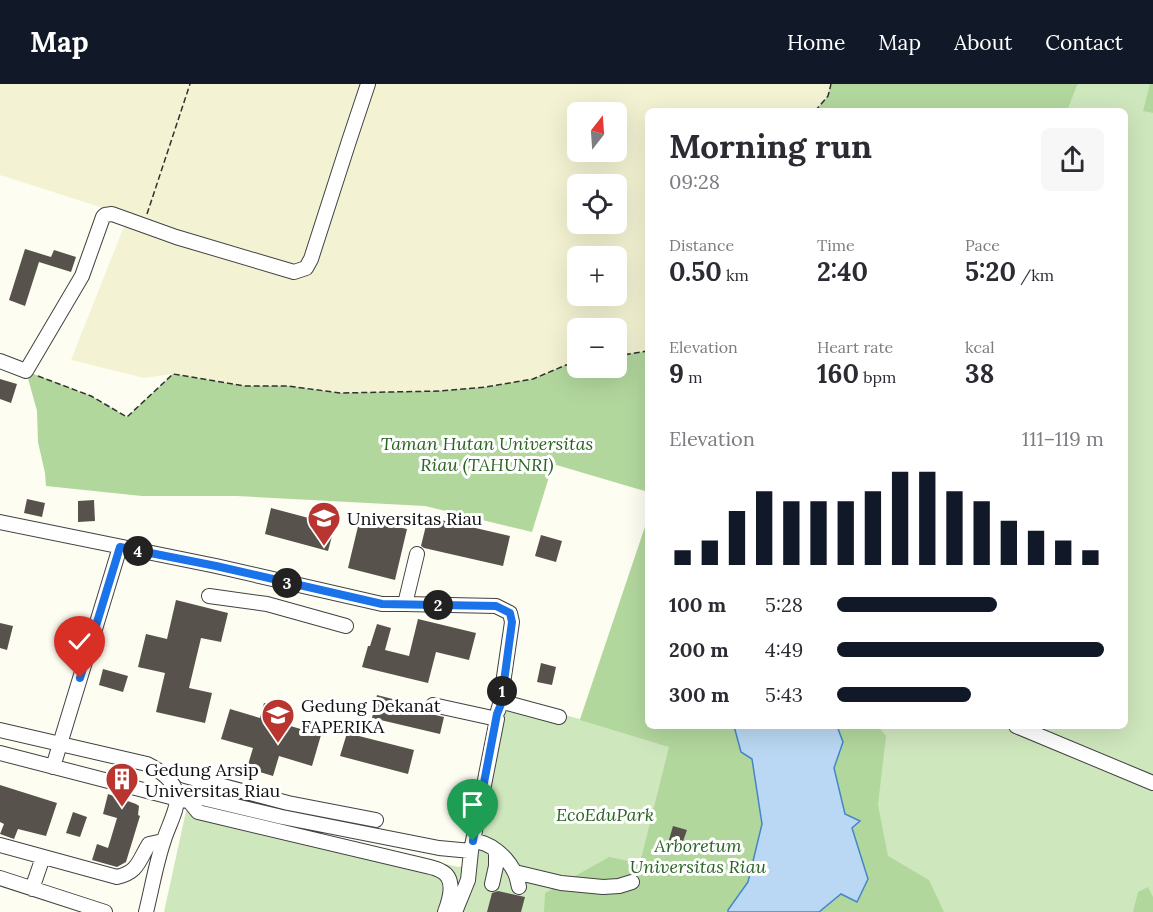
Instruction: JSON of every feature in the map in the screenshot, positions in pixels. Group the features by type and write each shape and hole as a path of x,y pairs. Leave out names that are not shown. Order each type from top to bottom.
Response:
{"street":[{"path":"0,361 26,371 82,276 105,215 112,214 294,272 306,268 311,259 368,84"},
{"path":"0,522 216,566 382,604 496,606 510,613 512,622 501,704 472,846 468,880 455,912"},
{"path":"53,767 120,547"},
{"path":"405,604 417,554"},
{"path":"267,604 277,580"},
{"path":"208,596 267,604 346,626"},
{"path":"501,704 513,704 559,717"},
{"path":"434,705 497,719"},
{"path":"1023,729 1153,783"},
{"path":"0,730 147,764 158,769 184,800 198,812 443,871 450,880 451,899 445,912"},
{"path":"0,753 184,800 202,798 282,817 439,848 472,846 482,842 505,859 515,872 519,887"},
{"path":"185,776 288,803 376,820"},
{"path":"240,807 244,792"},
{"path":"146,912 163,841 184,800"},
{"path":"282,817 288,803"},
{"path":"0,845 117,877 134,870 149,844 163,841"},
{"path":"492,884 496,866 496,851"},
{"path":"32,889 43,857"},
{"path":"515,872 561,883 603,887 632,882"},
{"path":"0,878 82,909 105,912"}],"path":[{"path":"144,226 190,84"},
{"path":"818,108 828,96 831,84"},
{"path":"627,355 645,352"},
{"path":"26,371 91,396 127,417 173,374 244,386 288,386 339,393 440,391 486,387 533,379 567,365"}],"green space":[{"path":"0,84 831,84 828,96 818,108 645,108 645,351 627,354 627,318 567,318 567,365 533,379 486,387 440,391 340,393 288,386 245,386 173,374 144,378 71,360 128,216 0,175"},
{"name":"EcoEduPark","path":"831,84 1153,84 1153,912 164,912 186,811 459,867 467,864 509,700 580,719 645,527 645,729 1128,729 1128,108 818,108 828,96"},
{"path":"831,84 1079,84 1068,108 818,108 828,96"},
{"path":"1150,84 1153,84 1153,113 1143,111"},
{"name":"Taman Hutan Universitas Riau (TAHUNRI)","path":"645,351 645,491 553,464 532,532 425,506 236,496 142,496 46,486 38,442 37,411 26,371 91,396 127,417 173,374 245,386 288,386 339,393 440,391 486,387 533,379 566,365 567,378 627,378 627,354"},
{"name":"Arboretum Universitas Riau","path":"645,527 645,729 735,729 741,752 752,759 762,824 748,882 728,912 544,912 545,893 609,857 640,863 669,747 580,720"},
{"path":"838,729 880,729 886,736 878,805 888,856 929,880 944,912 819,912 841,894 868,879 845,814 833,768 843,742"},
{"path":"1148,887 1153,897 1153,912 1133,912 1138,892"}],"water":[{"path":"735,729 838,729 843,742 834,768 845,814 860,821 852,828 868,879 857,902 841,894 819,912 728,912 748,882 762,824 752,759 741,752"}],"building":[{"path":"25,249 51,257 54,250 76,257 71,272 39,262 25,306 9,300"},
{"path":"0,379 17,384 11,403 0,399"},
{"path":"27,499 45,503 42,517 24,513"},
{"path":"94,500 95,521 78,522 78,501"},
{"path":"271,508 335,525 328,551 265,534"},
{"path":"428,517 510,536 503,566 424,548 421,546"},
{"path":"360,518 407,529 395,580 348,568"},
{"path":"541,535 562,541 556,562 535,556"},
{"path":"176,600 228,613 221,642 201,638 189,688 212,693 205,723 156,712 165,673 138,667 146,634 167,639"},
{"path":"418,619 476,633 469,660 436,652 428,683 362,667 377,624 391,628 385,650 409,656"},
{"path":"0,623 13,626 7,650 0,648"},
{"path":"541,663 556,667 552,685 537,682"},
{"path":"103,669 128,676 123,692 99,685"},
{"path":"377,695 424,707 431,714 444,717 440,734 372,718"},
{"name":"Gedung Dekanat FAPERIKA","path":"264,703 292,711 287,725 321,735 312,766 279,756 273,776 247,768 253,748 221,739 230,709 260,718"},
{"path":"347,733 414,750 408,774 340,756"},
{"path":"0,785 57,803 46,836 18,829 14,839 0,834 4,824 0,822"},
{"path":"108,794 139,806 138,815 140,816 126,862 117,867 92,860 97,844 108,848 117,818 103,814"},
{"path":"73,812 87,817 80,837 66,833"},
{"path":"673,826 687,830 681,847 668,843"},
{"path":"498,891 525,897 521,912 487,912 492,893"}],"place":[{"name":"Universitas Riau","path":"324,547"},
{"name":"Gedung Dekanat FAPERIKA","path":"278,744"},
{"name":"Gedung Arsip Universitas Riau","path":"122,808"}],"route":[{"path":"80,678 120,547 216,566 382,604 496,606 504,609 510,613 512,622 501,704 497,714 473,841"}]}
